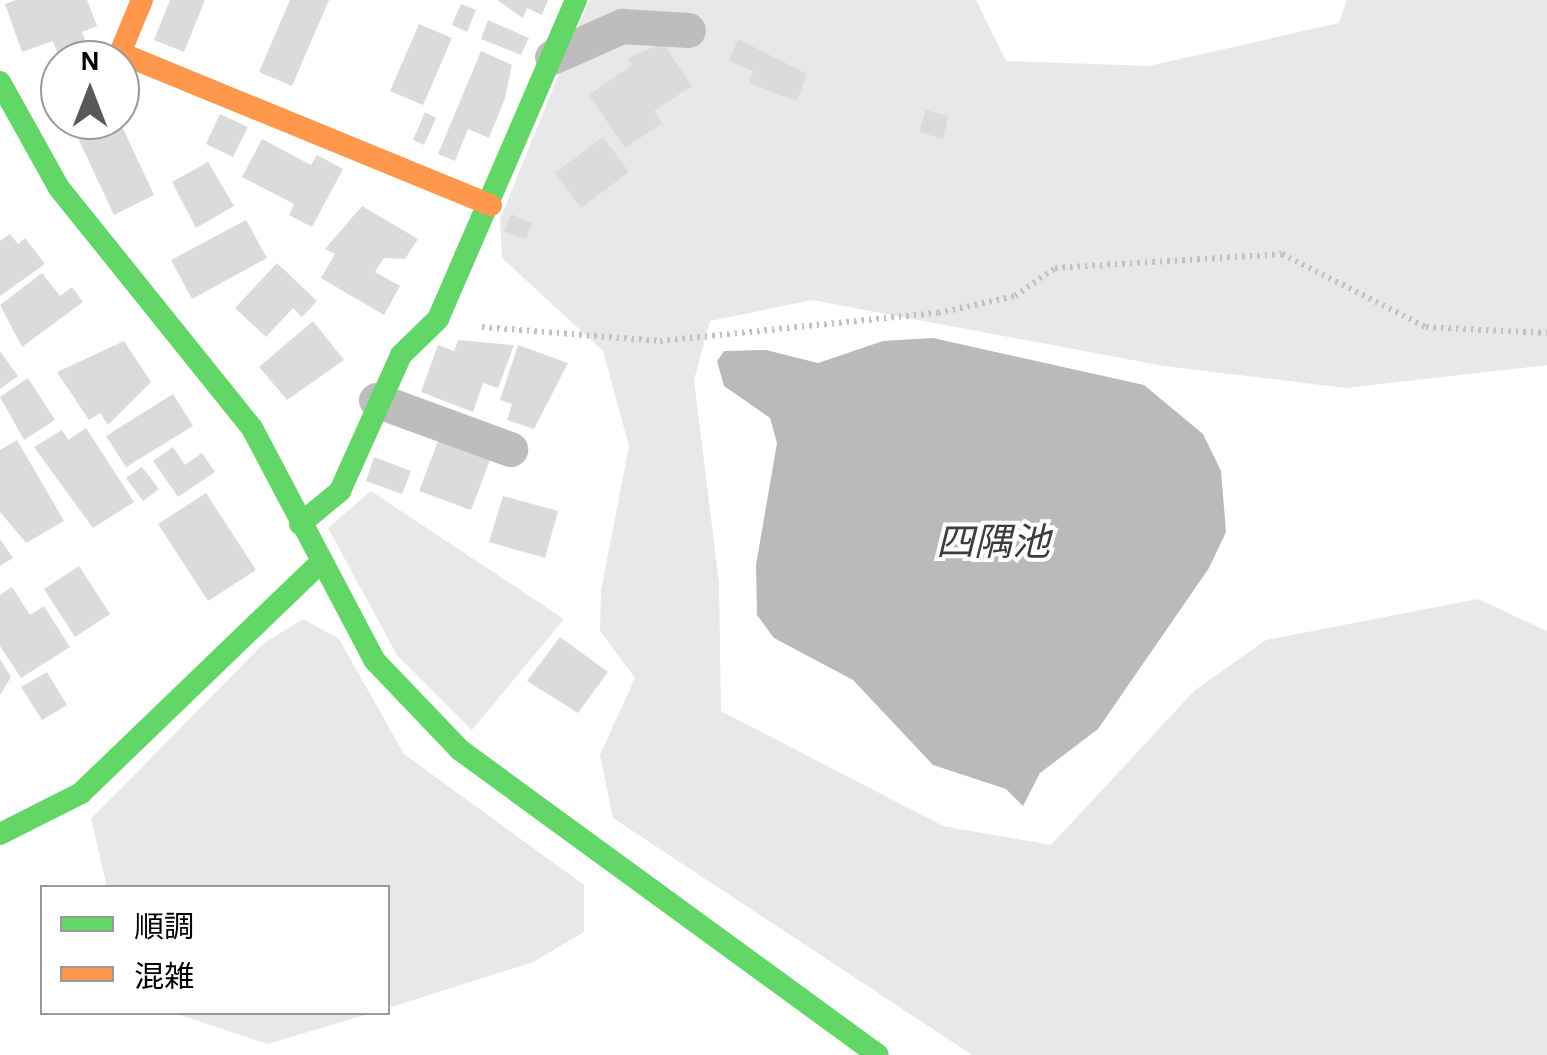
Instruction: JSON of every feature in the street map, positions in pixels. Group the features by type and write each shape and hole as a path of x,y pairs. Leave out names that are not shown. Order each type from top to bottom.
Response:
{"street":[{"path":"142,0 120,54 490,205"},
{"path":"300,524 340,491 376,400 401,355 438,320 576,0"},
{"path":"552,57 622,26 688,30"},
{"path":"0,82 60,188 252,428 376,661 460,750 878,1055"},
{"path":"376,400 510,450"},
{"path":"0,834 81,793 321,562"}],"path":[{"path":"438,320 660,341 952,310 1016,296 1055,268 1282,254 1426,328 1547,333"}],"shaded area":[{"path":"589,0 976,0 1006,61 1149,66 1339,23 1347,0 1547,0 1547,365 1346,388 1164,366 812,300 710,321 694,380 719,583 721,711 943,826 1051,845 1195,690 1266,640 1478,599 1547,631 1547,1055 972,1055 613,818 600,755 635,678 600,631 601,591 629,446 603,351 502,258 500,219"},
{"path":"371,491 564,619 472,730 397,655 328,528"},
{"path":"303,619 339,639 404,754 584,885 584,932 533,962 390,1007 390,885 107,885 91,819 264,643"},
{"path":"180,1015 365,1015 267,1044"}],"water":[{"name":"四隅池","path":"933,338 1144,385 1203,434 1221,471 1226,532 1209,568 1098,729 1040,773 1023,806 1006,789 933,765 853,680 774,638 757,615 756,565 777,443 770,418 724,386 717,361 724,351 766,350 818,363 883,341"}],"building":[{"path":"16,0 87,0 97,26 82,32 85,40 40,40 40,46 22,52 5,4"},
{"path":"170,0 205,0 184,52 154,40"},
{"path":"290,0 329,0 292,86 259,72"},
{"path":"497,0 548,0 542,15 527,8 523,18"},
{"path":"461,4 476,10 467,32 452,25"},
{"path":"488,20 529,38 521,55 481,39"},
{"path":"419,24 452,38 423,105 390,91"},
{"path":"738,39 807,74 797,101 749,83 753,71 729,61"},
{"path":"663,43 692,86 654,111 662,123 625,148 589,95 632,65 628,58"},
{"path":"481,51 512,65 505,98 489,138 468,129 455,161 438,154"},
{"path":"926,110 948,116 943,139 919,132"},
{"path":"425,112 436,118 424,145 413,140"},
{"path":"220,114 248,127 233,157 206,144"},
{"path":"603,137 629,172 581,208 555,173"},
{"path":"262,139 311,165 317,155 343,169 312,227 289,215 294,204 242,177"},
{"path":"79,140 128,140 154,195 114,215"},
{"path":"208,162 234,206 196,228 172,182"},
{"path":"362,206 418,239 405,259 384,258 375,272 400,286 384,315 321,278 335,254 325,249"},
{"path":"511,214 532,223 526,239 504,231"},
{"path":"246,220 267,258 192,299 171,260"},
{"path":"10,234 18,244 25,238 45,264 0,296 0,241"},
{"path":"277,263 317,301 302,317 293,308 266,337 235,308"},
{"path":"42,273 60,296 72,287 83,302 22,347 0,305"},
{"path":"313,321 344,360 287,400 259,367"},
{"path":"458,340 514,345 498,388 483,383 473,412 421,392 438,345 454,351"},
{"path":"124,341 151,382 108,425 100,413 89,420 57,372"},
{"path":"518,345 568,363 534,429 507,420 512,404 500,400"},
{"path":"0,351 18,376 0,389"},
{"path":"28,378 55,420 24,440 0,397"},
{"path":"173,394 193,426 126,467 106,436"},
{"path":"86,428 134,502 93,528 34,447 62,430 68,440"},
{"path":"17,440 64,521 26,543 0,512 0,450"},
{"path":"438,441 490,460 471,510 419,491"},
{"path":"173,447 185,465 202,453 215,472 178,497 153,461"},
{"path":"374,457 411,471 402,494 366,481"},
{"path":"142,467 159,489 143,501 126,478"},
{"path":"206,493 256,570 208,601 158,524"},
{"path":"503,496 558,511 545,558 489,542"},
{"path":"0,539 13,558 0,566"},
{"path":"79,566 110,614 75,637 44,589"},
{"path":"12,587 30,615 44,606 70,647 21,678 0,646 0,595"},
{"path":"560,637 608,672 578,713 527,681"},
{"path":"0,659 11,677 0,695"},
{"path":"47,672 67,705 42,720 21,687"}],"traffic: fast":[{"path":"300,524 340,491 401,355 438,319 576,0"},
{"path":"0,82 59,188 252,428 375,661 460,750 878,1055"},
{"path":"0,834 81,793 321,562"}],"traffic: slow":[{"path":"142,0 120,53 491,205"}]}
